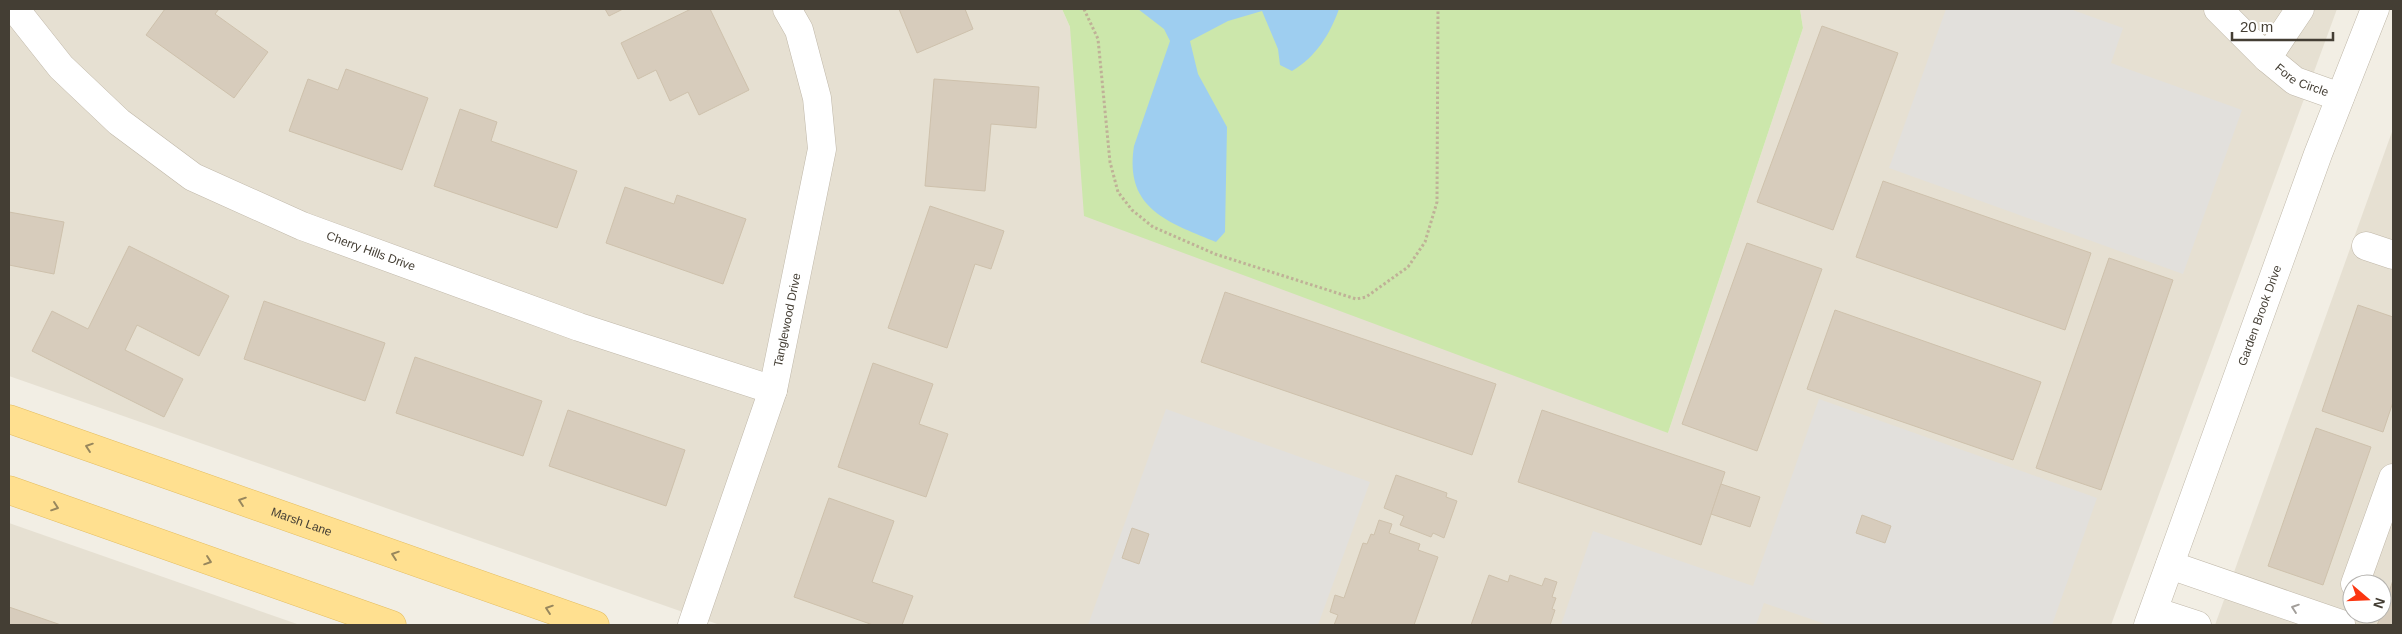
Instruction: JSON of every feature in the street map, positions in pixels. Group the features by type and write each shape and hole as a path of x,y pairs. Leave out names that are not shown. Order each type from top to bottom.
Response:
{"main road":[{"name":"Marsh Lane","path":"9,419 594,625"},
{"path":"9,490 392,625"}],"street":[{"name":"Tanglewood Drive","path":"692,625 773,390 822,149 817,98 799,30 787,9"},
{"name":"Fore Circle","path":"2218,9 2267,58 2295,82 2340,97"},
{"name":"Fore Circle","path":"2267,58 2300,9"},
{"name":"Garden Brook Drive","path":"2151,618 2340,97 2375,9"},
{"name":"Cherry Hills Drive","path":"16,20 61,67 119,122 193,177 320,233 580,328 773,390"},
{"path":"2366,246 2393,255"},
{"path":"2359,574 2393,478"},
{"path":"2170,565 2341,624"},
{"path":"2151,618 2197,625"}],"path":[{"path":"1084,9 1098,39 1110,162 1118,192 1132,210 1153,227 1216,254 1356,299 1366,297 1408,267 1425,242 1437,202 1438,9"}],"shaded area":[{"path":"9,9 1062,9 1070,27 1668,433 1803,28 1800,9 2337,9 2111,625 720,625 9,376"},
{"path":"1946,9 2070,9 2123,28 2111,63 2242,110 2183,274 1889,168"},
{"path":"2393,129 2393,625 2215,625"},
{"path":"1819,399 2097,498 2052,625 1828,625 1764,603 1756,625 1561,625 1593,531 1753,586"},
{"path":"1166,409 1370,482 1318,625 1088,625"},
{"path":"9,523 300,625 9,625"}],"green space":[{"path":"1062,9 1800,9 1803,28 1668,433 1084,216 1070,27"}],"water":[{"path":"1138,9 1339,9 1327,36 1315,52 1292,71 1280,65 1278,49 1262,11 1228,21 1190,41 1198,74 1227,127 1225,232 1216,242 1166,219 1153,210 1143,199 1136,185 1133,167 1134,146 1170,41 1164,29"}],"building":[{"path":"165,9 219,9 215,14 268,52 234,98 146,35"},
{"path":"605,9 623,9 609,16"},
{"path":"691,9 710,9 749,90 699,115 688,92 670,101 656,70 638,79 621,43"},
{"path":"899,9 965,9 973,29 917,53"},
{"path":"1822,26 1898,53 1833,230 1757,202"},
{"path":"346,69 428,98 402,170 289,131 308,79 338,90"},
{"path":"934,79 1039,87 1036,128 991,124 985,191 925,186"},
{"path":"460,109 497,122 491,141 577,171 557,228 434,186"},
{"path":"1883,181 2091,253 2065,330 1856,257"},
{"path":"625,187 674,204 677,195 746,219 723,284 606,243"},
{"path":"930,206 1004,231 991,269 975,264 947,348 888,328"},
{"path":"9,212 64,222 54,274 9,265"},
{"path":"1747,243 1822,269 1757,451 1682,424"},
{"path":"129,246 229,296 199,356 137,325 125,350 183,379 164,417 32,351 52,311 88,329"},
{"path":"2109,258 2173,280 2101,490 2036,468"},
{"path":"1225,292 1496,384 1472,455 1201,362"},
{"path":"264,301 385,343 365,401 244,359"},
{"path":"2358,305 2393,317 2393,402 2383,432 2322,411"},
{"path":"1835,310 2041,382 2013,460 1807,389"},
{"path":"415,357 542,401 523,456 396,413"},
{"path":"873,363 933,384 919,424 948,434 926,497 838,467"},
{"path":"568,410 685,450 666,506 549,466"},
{"path":"1542,410 1725,472 1701,545 1518,482"},
{"path":"2316,428 2371,447 2323,585 2268,566"},
{"path":"1396,475 1447,493 1446,497 1457,501 1444,538 1433,533 1431,537 1400,525 1404,516 1384,508"},
{"path":"1721,484 1760,497 1750,527 1711,514"},
{"path":"829,498 894,521 872,582 913,596 902,625 873,625 794,597"},
{"path":"1862,515 1891,526 1885,543 1856,533"},
{"path":"1379,520 1392,524 1389,533 1420,544 1418,550 1438,557 1414,625 1334,625 1338,615 1330,612 1335,595 1344,598 1363,543 1367,544 1371,534 1374,535"},
{"path":"1132,528 1149,534 1139,564 1122,558"},
{"path":"1489,575 1508,582 1510,575 1542,586 1545,578 1557,582 1552,597 1556,598 1552,609 1555,610 1550,625 1471,625"},
{"path":"2393,580 2393,625 2377,625 2392,624"},
{"path":"9,607 61,625 9,625"}]}
